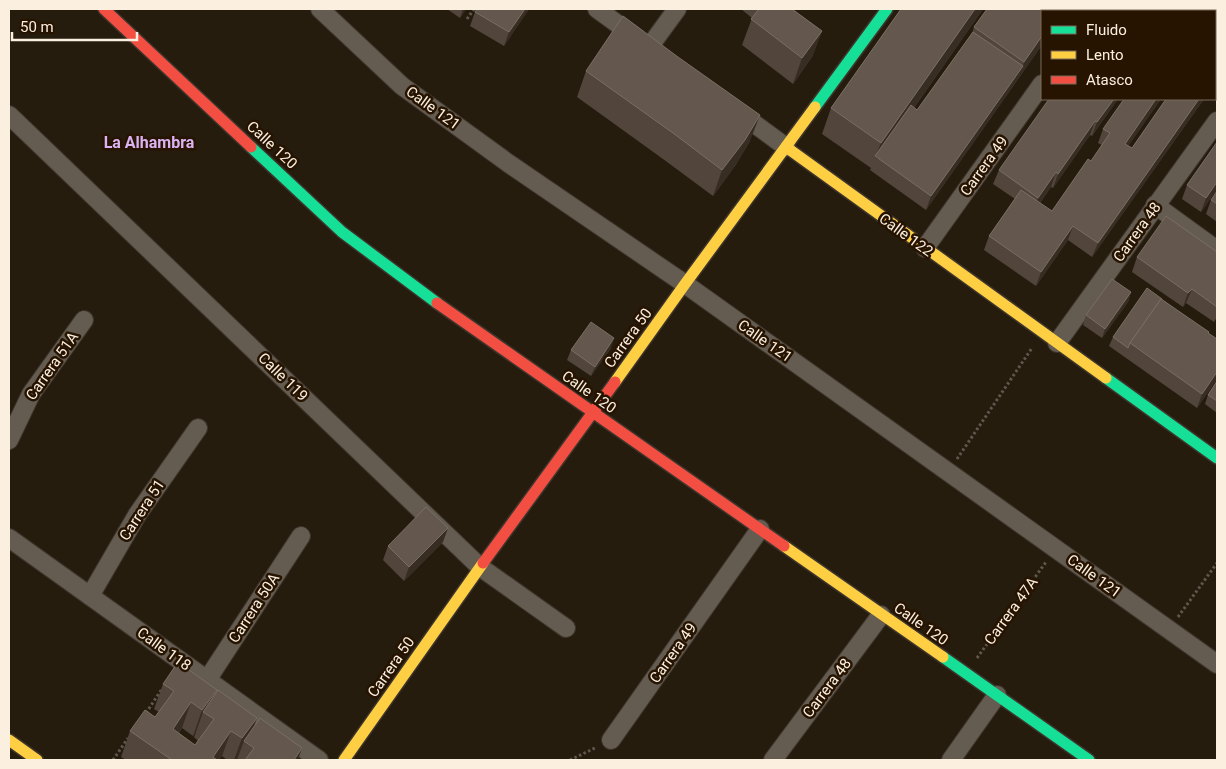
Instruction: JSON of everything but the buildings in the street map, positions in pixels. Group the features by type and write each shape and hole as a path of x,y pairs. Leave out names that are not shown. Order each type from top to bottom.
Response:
{"street":[{"name":"Calle 120","path":"104,9 342,232 449,312 1089,760"},
{"name":"Calle 121","path":"320,9 402,86 508,163 685,284 1217,664"},
{"path":"597,9 666,58"},
{"path":"650,46 677,9"},
{"name":"Carrera 50","path":"344,760 480,567 887,9"},
{"name":"Carrera 49","path":"925,248 1041,85"},
{"name":"Calle 122","path":"721,99 1217,458"},
{"name":"Calle 119","path":"9,115 480,567 566,628"},
{"name":"Carrera 48","path":"1057,343 1217,121"},
{"path":"1156,206 1217,250"},
{"name":"Carrera 51A","path":"9,440 31,394 84,320"},
{"name":"Carrera 51","path":"90,596 137,515 198,428"},
{"name":"Carrera 49","path":"611,740 760,529"},
{"name":"Carrera 50A","path":"207,680 300,536"},
{"name":"Calle 118","path":"9,538 319,760"},
{"name":"Carrera 48","path":"773,760 881,615"},
{"path":"951,760 997,695"},
{"path":"9,740 37,760"}],"path":[{"path":"467,19 474,9"},
{"path":"948,472 1042,333"},
{"name":"Carrera 47A","path":"966,673 1056,548"},
{"path":"1169,630 1217,563"},
{"path":"144,715 166,684"},
{"path":"113,760 128,738"},
{"path":"570,760 611,740"}],"green space":[{"path":"1188,9 1217,9 1217,30 1216,10"}],"traffic: fast":[{"path":"815,107 887,9"},
{"path":"251,147 342,232 437,303"},
{"path":"1106,378 1217,458"},
{"path":"943,657 1089,760"}],"traffic: slow":[{"path":"615,382 815,107"},
{"path":"786,147 1106,378"},
{"path":"784,546 943,657"},
{"path":"344,760 483,563"},
{"path":"9,740 37,760"}],"traffic: jam":[{"path":"104,9 251,147"},
{"path":"437,303 784,546"},
{"path":"483,563 615,382"}],"district":[{"name":"La Alhambra","path":"149,142"}]}
